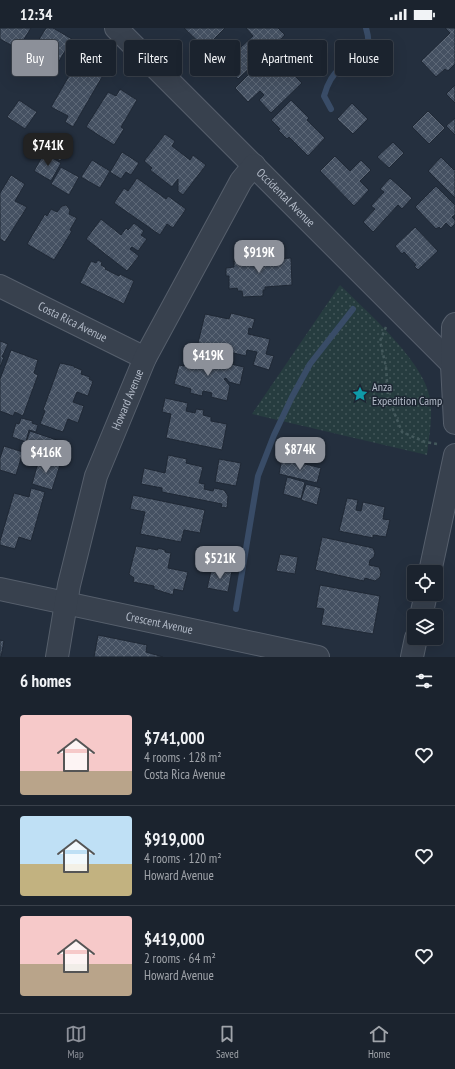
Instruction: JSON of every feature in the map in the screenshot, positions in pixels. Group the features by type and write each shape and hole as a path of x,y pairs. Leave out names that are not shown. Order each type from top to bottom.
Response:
{"street":[{"name":"Occidental Avenue","path":"116,28 454,366"},
{"name":"Howard Avenue","path":"57,657 66,603 96,476 145,358 240,181 254,165"},
{"name":"Costa Rica Avenue","path":"0,286 145,358"},
{"path":"455,324 453,326 455,422"},
{"path":"431,565 448,450"},
{"name":"Crescent Avenue","path":"0,589 318,657"},
{"path":"412,657 415,645"}],"path":[{"path":"395,307 380,341 386,367 388,397 402,432 448,450"}],"green space":[{"path":"340,285 406,353 417,368 425,383 430,398 431,412 427,455 252,414"}],"building":[{"path":"0,28 31,28 24,40 12,40 12,46 0,39"},
{"path":"46,28 53,28 72,39 66,40 66,49 58,63 58,40 39,40"},
{"path":"184,28 225,28 213,40 197,40"},
{"path":"246,28 278,28 285,35 280,40 249,40 253,36"},
{"path":"445,28 455,28 455,64 448,71 445,69 436,77 421,61 450,33"},
{"path":"248,41 248,70 238,79 235,76 240,76 240,48"},
{"path":"248,75 295,76 302,83 271,113 259,100 264,95 260,91 248,102 235,88"},
{"path":"69,76 103,76 73,127 65,122 68,116 51,107"},
{"path":"455,85 455,103 446,94"},
{"path":"120,89 137,100 121,127 124,129 114,145 86,127 108,92 116,96"},
{"path":"19,100 37,112 25,129 7,117"},
{"path":"291,100 309,118 307,120 325,138 308,156 289,137 287,139 271,120"},
{"path":"352,103 368,119 353,134 337,119"},
{"path":"428,111 445,128 429,144 412,127"},
{"path":"455,118 455,135 446,126"},
{"path":"165,134 175,141 172,146 190,160 193,155 206,165 183,195 178,191 178,179 172,187 150,170 152,168 144,161"},
{"path":"57,136 71,147 60,161 46,151"},
{"path":"393,142 404,153 389,168 377,157"},
{"path":"122,152 139,163 131,175 126,172 121,179 110,172"},
{"path":"44,153 61,163 51,181 34,171"},
{"path":"335,156 350,171 361,160 371,170 360,181 369,190 354,206 320,171"},
{"path":"441,157 454,170 455,169 455,198 428,171"},
{"path":"92,160 110,171 100,188 81,177"},
{"path":"61,167 79,177 69,195 51,184"},
{"path":"11,175 25,184 15,201 27,207 5,242 0,239 0,193"},
{"path":"137,178 166,199 168,196 186,209 173,228 167,224 160,235 114,203 124,188 128,191"},
{"path":"390,178 412,198 402,209 398,205 373,232 363,222 375,209 371,206 384,192 380,189"},
{"path":"436,186 455,205 455,215 452,217 455,220 455,224 451,228 446,223 441,229 439,227 436,229 415,207"},
{"path":"66,205 70,210 69,214 77,218 70,230 72,231 54,260 27,244 45,214 47,216 51,209 57,212 62,206"},
{"path":"101,219 121,235 126,228 128,230 134,223 144,231 141,235 147,239 138,251 132,247 130,249 139,256 127,271 86,239"},
{"path":"415,227 438,251 418,270 414,266 416,265 404,252 402,254 395,246"},
{"path":"253,253 260,256 271,256 274,259 291,258 292,285 265,287 265,290 263,290 263,296 243,297 242,291 238,291 237,288 229,289 229,276 226,276 226,268 234,267 234,261 246,261 246,257"},
{"path":"98,260 102,262 101,265 106,268 105,269 134,281 124,304 80,283 91,261 96,263"},
{"path":"231,313 255,319 252,329 249,328 248,334 270,339 266,354 274,356 269,370 253,365 257,352 247,350 246,356 204,346 205,344 198,343 205,314 229,319"},
{"path":"0,341 8,344 2,357 4,357 0,367"},
{"path":"11,350 38,360 34,373 38,375 23,416 15,412 13,416 0,411 0,379"},
{"path":"187,354 244,367 240,385 229,382 226,378 224,379 230,386 227,401 211,397 212,393 203,391 202,396 190,393 191,389 174,384 179,365 184,366"},
{"path":"60,363 74,366 82,370 81,374 90,377 89,379 93,381 88,396 77,392 73,402 84,406 78,423 68,419 63,432 40,424 45,411 43,410"},
{"path":"165,398 188,403 186,411 195,413 196,409 204,410 203,415 211,417 211,421 227,424 222,450 166,438 171,414 162,412"},
{"path":"21,418 33,421 32,423 38,425 36,432 29,430 26,442 12,437 16,423 19,424"},
{"path":"30,431 66,443 59,463 23,451"},
{"path":"4,446 23,452 16,475 0,470 0,458"},
{"path":"168,455 187,459 186,463 203,467 199,483 205,484 204,489 213,491 214,488 224,490 228,496 227,508 221,507 222,504 162,492 162,488 141,484 144,468 165,473"},
{"path":"282,458 321,468 317,483 279,474"},
{"path":"39,459 60,465 52,490 32,484"},
{"path":"219,459 241,463 236,486 215,482"},
{"path":"287,477 305,482 301,499 283,494"},
{"path":"306,484 321,488 317,505 301,500"},
{"path":"31,488 45,492 31,541 19,537 15,549 0,545 14,493 29,497"},
{"path":"133,495 205,510 200,533 184,530 181,542 140,534 145,512 130,509"},
{"path":"347,498 358,500 356,510 361,511 363,502 385,507 383,519 390,520 386,537 373,535 373,538 339,531"},
{"path":"322,537 373,548 375,553 374,557 370,560 369,565 379,567 381,572 380,577 375,581 365,578 364,581 315,570"},
{"path":"136,546 158,550 158,548 165,550 165,552 171,553 168,568 188,572 183,591 174,589 173,595 154,589 154,586 133,582 134,578 129,574"},
{"path":"280,554 298,557 295,574 276,571"},
{"path":"212,567 232,571 228,592 207,588"},
{"path":"320,585 380,596 373,634 321,625 324,609 316,608"},
{"path":"98,635 147,645 146,652 163,657 94,657"},
{"path":"0,640 4,641 1,657 0,657"}],"waterway":[{"path":"331,109 324,96 328,84 332,77 344,66 351,64 365,54 368,45 368,34 366,28"},
{"path":"236,609 258,476 274,435 310,364 353,309"}],"place":[{"name":"Anza Expedition Camp","path":"360,394"}]}
